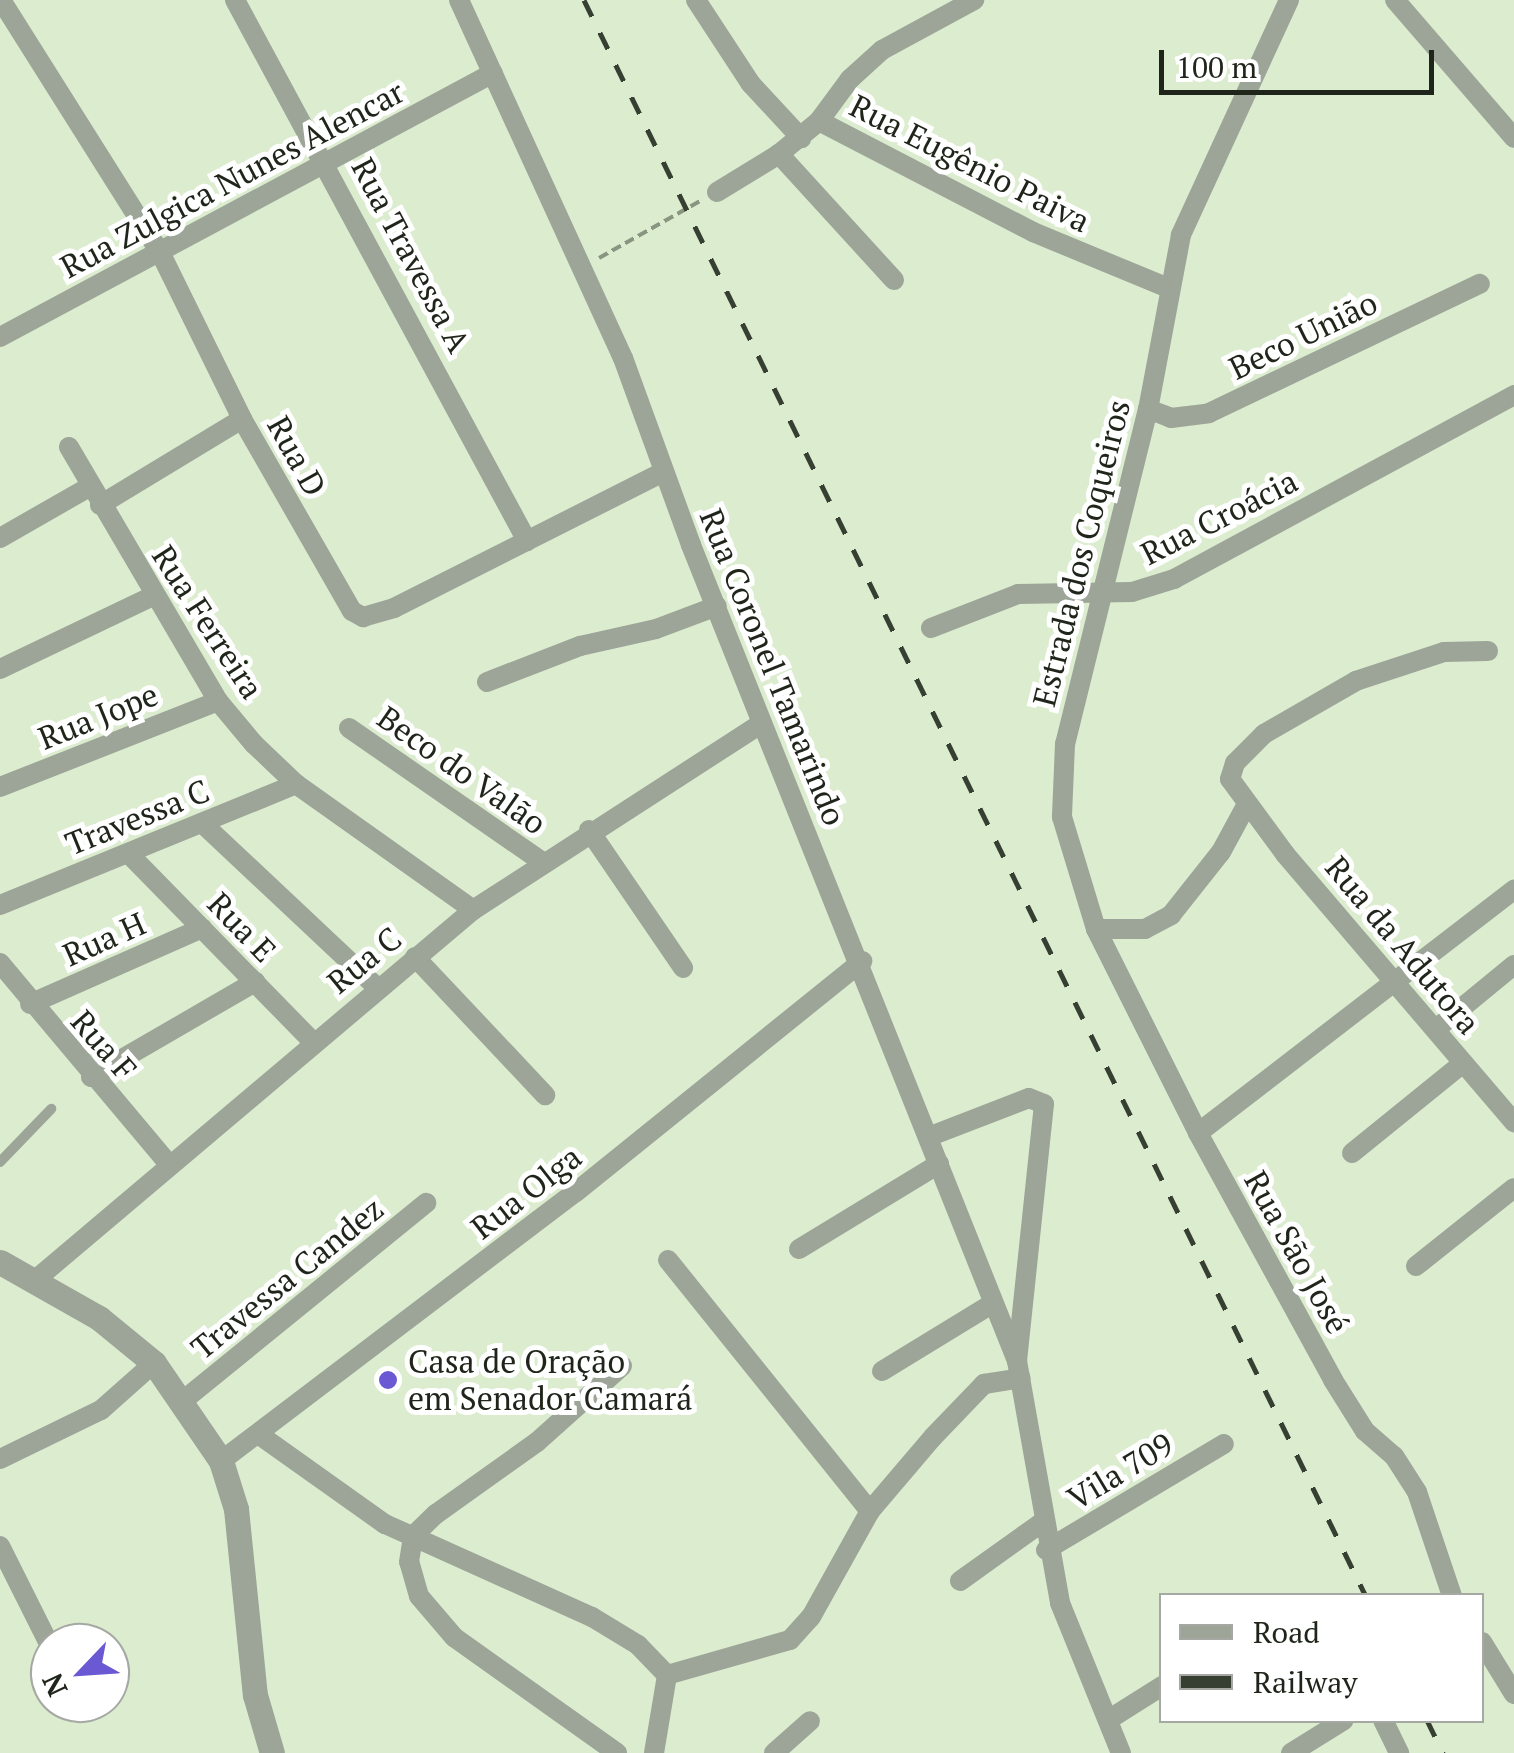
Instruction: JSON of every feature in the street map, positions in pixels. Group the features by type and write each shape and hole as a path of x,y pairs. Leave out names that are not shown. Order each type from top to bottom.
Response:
{"street":[{"name":"Rua D","path":"1,0 160,252 242,419 343,599 362,617 528,541 663,472"},
{"name":"Rua Travessa A","path":"235,0 327,160 528,541"},
{"name":"Rua Coronel Tamarindo","path":"459,0 584,266 761,724 862,961 928,1137 968,1228 990,1305 1019,1370"},
{"name":"Rua Eugênio Paiva","path":"696,0 752,84 801,138 819,121 1033,232 1166,287"},
{"path":"819,121 850,78 882,50 974,0"},
{"name":"Estrada dos Coqueiros","path":"1096,929 1069,856 1061,782 1099,590 1148,409 1166,287 1192,198 1289,0"},
{"path":"1395,0 1514,138"},
{"name":"Rua Zulgica Nunes Alencar","path":"3,330 160,252 493,73"},
{"path":"717,192 801,138"},
{"path":"778,154 894,280"},
{"name":"Beco União","path":"1148,409 1171,418 1210,413 1480,284"},
{"name":"Rua Croácia","path":"931,628 1018,594 1132,592 1200,567 1514,396"},
{"path":"0,538 95,496 242,419"},
{"name":"Rua Ferreira","path":"69,448 152,596 218,701 296,784 473,910"},
{"path":"0,670 152,596"},
{"path":"487,682 580,646 656,630 717,606"},
{"path":"1096,929 1145,929 1171,915 1221,852 1246,806 1230,779 1235,763 1288,718 1356,680 1416,659 1464,648 1488,651"},
{"name":"Rua Jope","path":"0,787 218,701"},
{"name":"Rua C","path":"34,1280 167,1162 473,910 541,861 761,724"},
{"name":"Beco do Valão","path":"349,728 541,861"},
{"name":"Travessa C","path":"0,905 296,784"},
{"name":"Rua da Adutora","path":"1246,806 1401,982 1514,1122"},
{"path":"202,824 378,988"},
{"path":"590,830 684,968"},
{"name":"Rua E","path":"129,854 312,1041"},
{"path":"1198,1132 1401,982 1514,890"},
{"name":"Rua H","path":"30,1004 202,928"},
{"name":"Rua São José","path":"1096,929 1198,1132 1342,1393 1417,1492 1451,1593"},
{"path":"414,957 545,1094"},
{"name":"Rua Olga","path":"221,1461 261,1436 862,961"},
{"name":"Rua F","path":"0,962 30,1004 167,1162"},
{"path":"1436,1028 1514,964"},
{"path":"91,1077 254,982"},
{"path":"1352,1154 1463,1063"},
{"path":"928,1137 1017,1102 1040,1098 1044,1111 1019,1370 1046,1550 1075,1646 1120,1753"},
{"path":"800,1249 939,1164"},
{"path":"1416,1266 1514,1188"},
{"name":"Travessa Candez","path":"185,1400 426,1203"},
{"path":"668,1260 870,1511"},
{"path":"0,1262 99,1318 154,1363 185,1400 221,1461 236,1508 256,1694 272,1753"},
{"path":"882,1371 990,1305"},
{"path":"0,1459 102,1410 154,1363"},
{"path":"413,1536 537,1442 622,1366"},
{"path":"666,1675 790,1640 811,1617 870,1511 984,1384 1019,1370"},
{"path":"261,1436 385,1524 592,1618 638,1645 666,1675"},
{"name":"Vila 709","path":"1046,1550 1224,1444"},
{"path":"960,1581 1041,1523"},
{"path":"413,1536 411,1579 432,1614 492,1668 617,1753"},
{"path":"0,1546 38,1623"},
{"path":"1484,1645 1513,1692"},
{"path":"654,1753 666,1675"},
{"path":"1108,1720 1159,1688"},
{"path":"774,1753 810,1721"},
{"path":"1291,1753 1339,1723"},
{"path":"1384,1723 1399,1753"}],"lane":[{"path":"0,1162 51,1109"}],"path":[{"path":"584,266 717,192"}],"railway":[{"path":"584,0 1365,1593"},
{"path":"1428,1723 1443,1753"}],"place":[{"name":"Casa de Oração em Senador Camará","path":"388,1380"}]}
